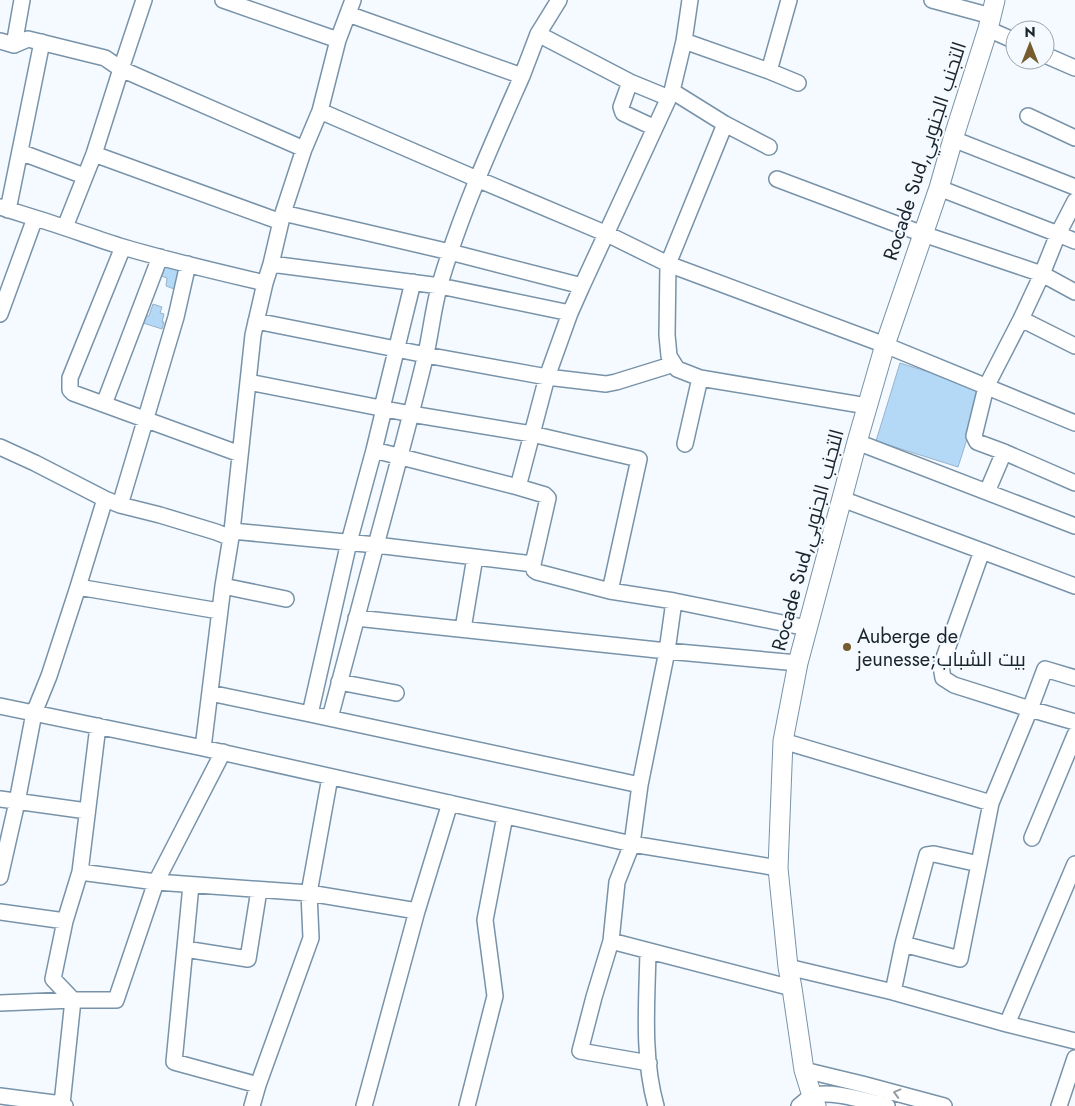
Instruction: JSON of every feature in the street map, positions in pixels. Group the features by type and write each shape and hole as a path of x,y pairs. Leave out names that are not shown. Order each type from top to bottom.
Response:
{"main road":[{"name":"Rocade Sud,التجنب الجنوبي","path":"809,1103 788,967 778,868 783,741 798,662 867,406 885,345 939,188 991,15"}],"street":[{"path":"7,43 22,0"},
{"path":"64,227 94,154 144,0"},
{"path":"223,0 338,40"},
{"path":"330,718 411,414 426,355 440,286 450,252 477,179 522,76 538,34 559,0"},
{"path":"518,487 547,377 570,313 671,95 684,41 690,0"},
{"path":"769,71 789,0"},
{"path":"932,0 991,15 1005,30"},
{"path":"203,748 222,586 232,534 253,335 265,283 272,264 282,217 304,149 320,111 338,40 351,7 522,76"},
{"path":"538,34 630,82 671,95 769,147"},
{"path":"7,43 28,38 105,58 121,70 304,149"},
{"path":"684,41 798,83"},
{"path":"42,42 20,152 4,209 123,247 265,283"},
{"path":"1055,59 1075,68"},
{"path":"630,82 621,107 623,113 655,128"},
{"path":"320,111 607,234 668,264 885,345 1075,423"},
{"path":"1028,116 1075,138"},
{"path":"725,124 668,264 667,335 669,356 677,369 700,378 867,406"},
{"path":"953,138 1075,187"},
{"path":"20,152 84,176"},
{"path":"94,154 282,217 450,252 582,286"},
{"path":"777,179 923,234 1042,274 1075,292"},
{"path":"939,188 1075,241"},
{"path":"1075,201 1058,234 1021,319 986,386 974,436 977,442 1075,483"},
{"path":"1,305 35,218"},
{"path":"123,247 70,378 70,390 240,454"},
{"path":"104,404 160,257"},
{"path":"120,505 176,318 188,264"},
{"path":"272,264 440,286 570,313"},
{"path":"310,714 413,282"},
{"path":"1021,319 1075,346"},
{"path":"256,320 426,355 547,377 606,384 674,364"},
{"path":"685,444 700,378"},
{"path":"248,382 411,414 532,434 639,459 610,590"},
{"path":"857,442 1075,526"},
{"path":"0,447 35,462 120,505 232,534 376,544 534,564"},
{"path":"374,450 545,495 548,498 534,564 534,570 537,572 610,590 807,628"},
{"path":"987,492 1004,452"},
{"path":"0,877 34,713 49,676 105,499"},
{"path":"842,499 1075,586"},
{"path":"982,551 941,666 943,678 954,684 1075,722"},
{"path":"463,629 475,557"},
{"path":"222,586 286,600"},
{"path":"78,587 219,611"},
{"path":"649,1063 580,1051 611,941 617,882 632,844 640,785 667,651 674,601"},
{"path":"356,618 667,651 798,662"},
{"path":"902,944 960,959 991,803 1045,669 1075,678"},
{"path":"339,682 396,693"},
{"path":"210,694 640,785"},
{"path":"0,706 223,752 632,844 778,868"},
{"path":"0,1096 62,1105 73,1000 53,979 65,921 80,872 98,726"},
{"path":"1032,838 1075,735"},
{"path":"783,741 991,803"},
{"path":"0,1003 116,1000 156,882 223,752"},
{"path":"252,1106 311,938 309,894 330,777"},
{"path":"0,799 87,812"},
{"path":"364,1106 450,803"},
{"path":"466,1106 495,996 485,920 506,816"},
{"path":"893,992 902,944 928,855 934,854 979,864"},
{"path":"1007,1024 1075,864"},
{"path":"80,872 156,882 309,894 418,911"},
{"path":"192,885 174,1062 258,1085"},
{"path":"185,949 248,959 259,890"},
{"path":"0,912 65,921"},
{"path":"611,941 792,988"},
{"path":"648,950 646,1038 652,1090 656,1106"},
{"path":"788,967 893,992 1075,1042"},
{"path":"1059,1106 1075,1058"},
{"path":"804,1070 944,1106"},
{"path":"809,1103 825,1094 845,1096 887,1106"}],"building":[{"path":"161,266 180,270 174,289 166,286 167,278 158,275"},
{"path":"153,304 162,307 160,313 164,314 162,322 164,322 162,329 140,322 143,315 149,316"},
{"path":"900,363 983,389 958,467 876,441"}],"place":[{"name":"Auberge de jeunesse;بيت الشباب","path":"847,647"}]}
